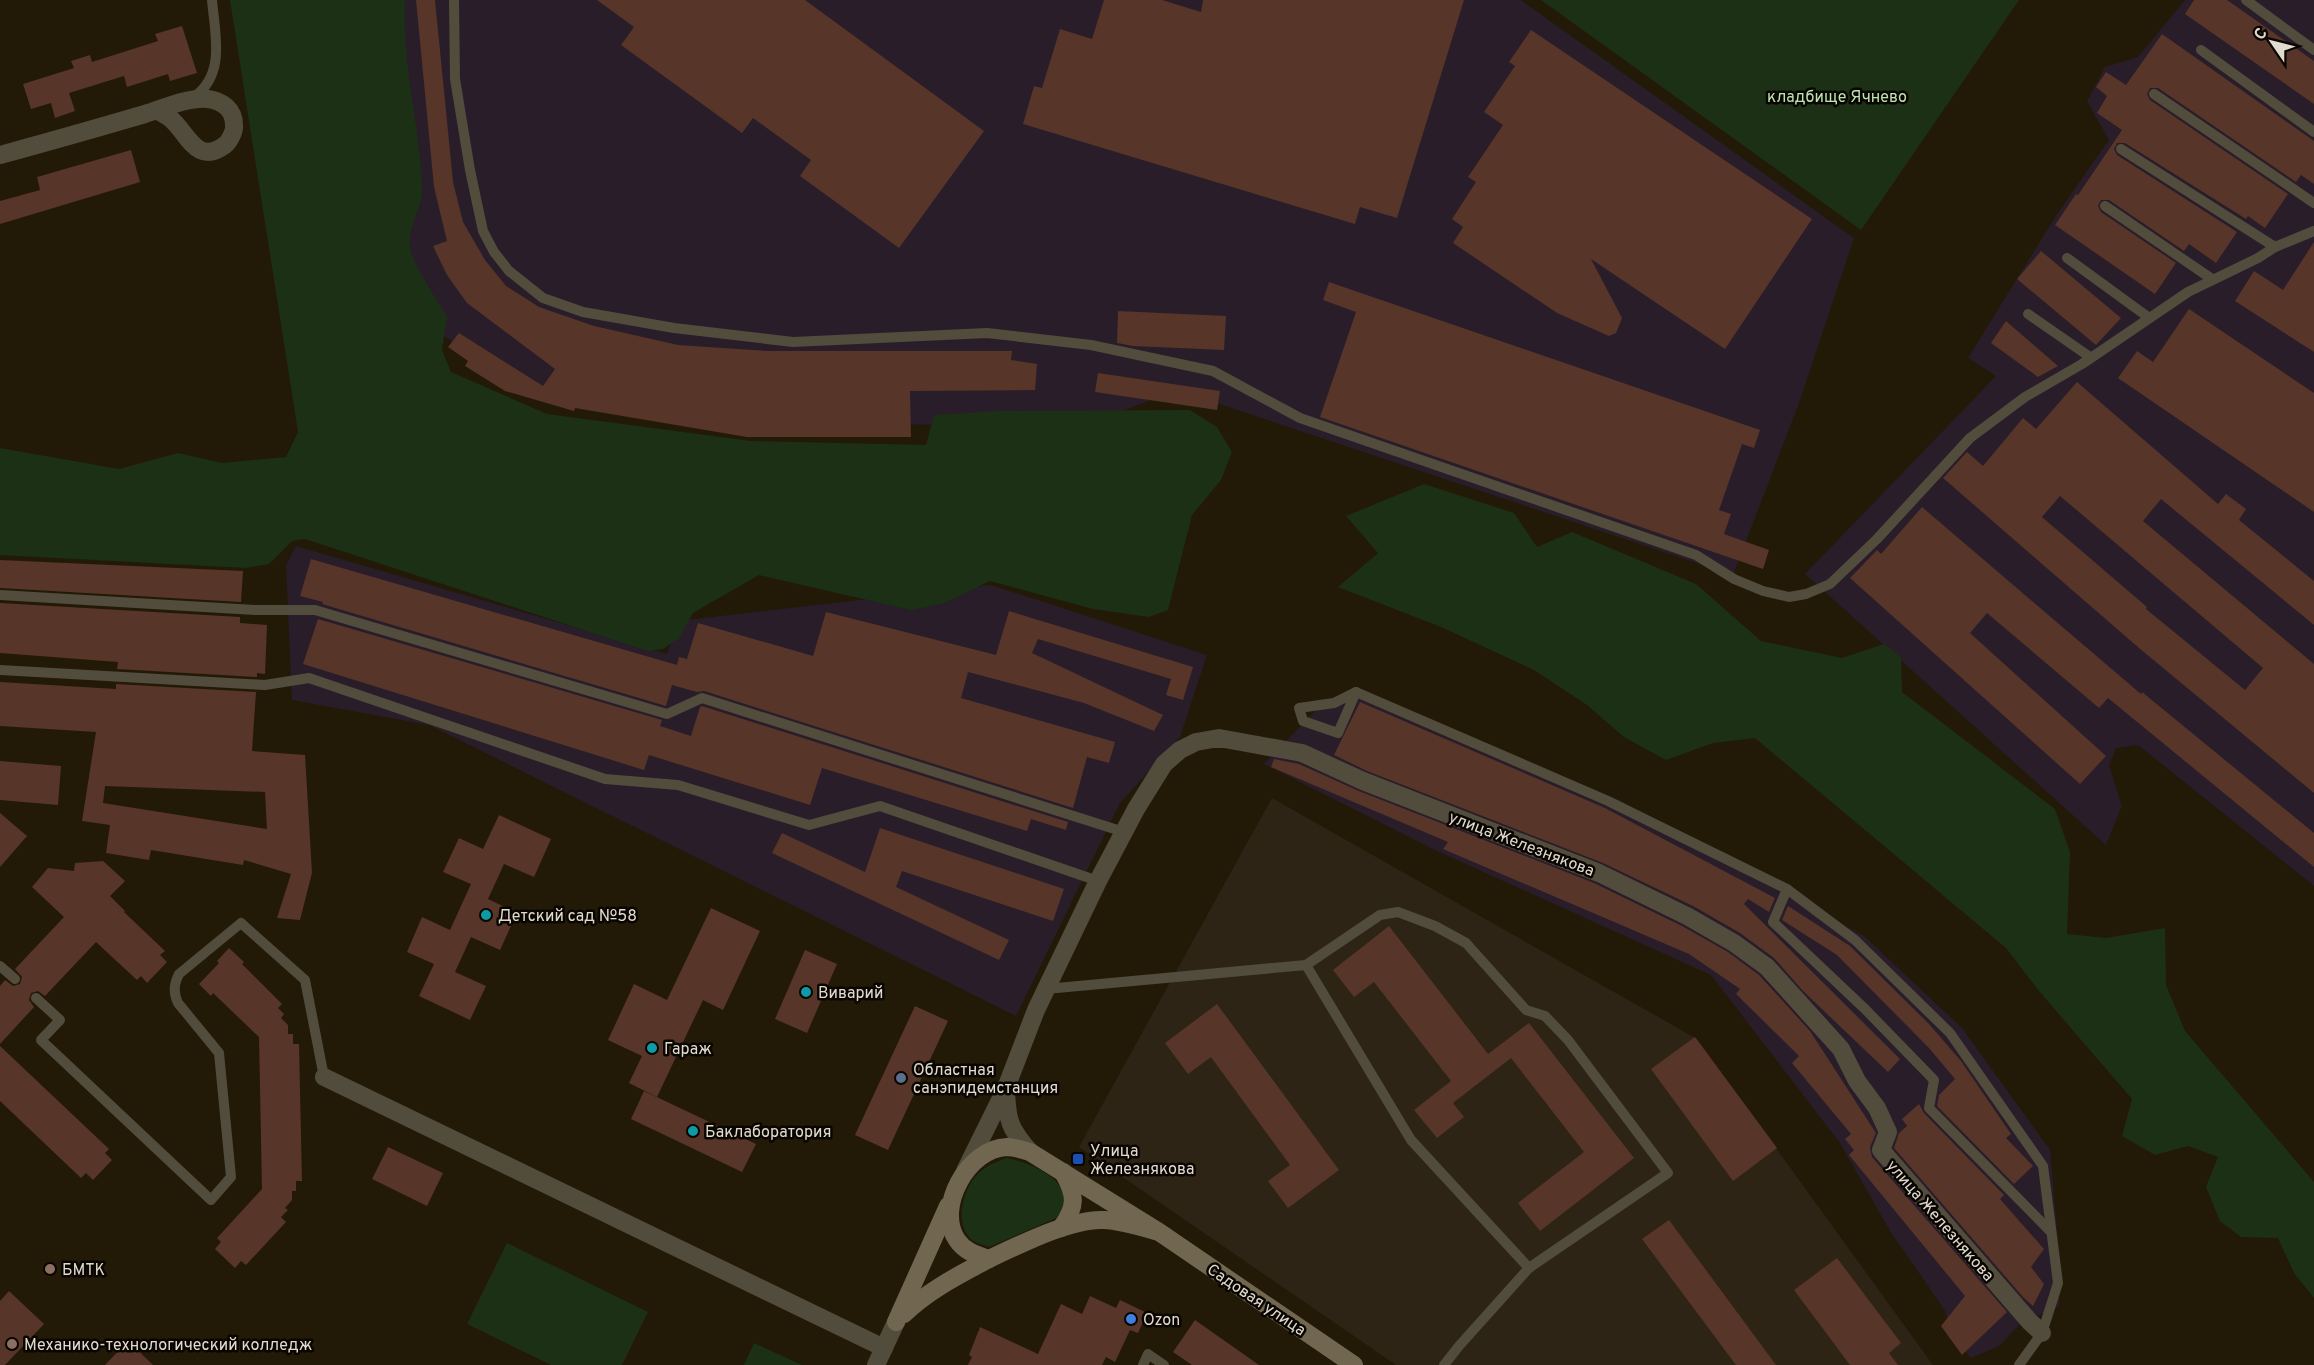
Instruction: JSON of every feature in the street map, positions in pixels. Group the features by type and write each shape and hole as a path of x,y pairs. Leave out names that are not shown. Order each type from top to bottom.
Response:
{"main road":[{"path":"896,1322 965,1171 986,1154 1006,1147 1030,1152 1063,1172 1072,1188 1073,1204 1070,1215 1061,1228"},
{"name":"Садовая улица","path":"1063,1172 1159,1232 1354,1365"},
{"path":"951,1199 951,1223 957,1240 969,1252 989,1258"},
{"path":"896,1322 918,1300 938,1286 989,1258 1061,1228 1102,1220 1130,1224 1159,1232"}],"street":[{"path":"0,156 156,110 189,101 206,99 221,102 231,111 235,126 228,143 216,151 199,150 189,143 171,120 156,110"},
{"name":"улица Железнякова","path":"965,1171 1006,1088 1046,989 1136,809 1164,764 1180,750 1196,742 1219,738 1302,753 1363,781 1599,873 1687,916 1734,943 1767,967 1841,1049 1857,1081 1877,1108 1888,1132 1881,1150 2042,1333"},
{"path":"324,1077 884,1348"},
{"name":"улица Железнякова","path":"1006,1088 1006,1111 1013,1133 1030,1152"},
{"path":"876,1365 896,1322"}],"lane":[{"path":"189,101 204,90 213,75 217,56 212,0"},
{"path":"454,0 455,79 483,231 494,252 509,271 543,298 583,312 674,328 793,342 987,333 1091,345 1213,371 1300,418 1696,555 1734,579 1763,591 1789,597 1806,594 1830,584 1877,539 1970,438 2025,397 2135,330 2148,317 2187,292 2258,258 2275,247 2314,231"},
{"path":"2246,0 2314,50"},
{"path":"2202,50 2314,132"},
{"path":"2154,94 2314,202"},
{"path":"2121,149 2275,247"},
{"path":"2105,206 2212,279"},
{"path":"2067,258 2148,317"},
{"path":"2028,314 2090,357"},
{"path":"0,595 255,610 315,610 667,714 702,698 1124,832"},
{"path":"0,670 265,685 309,678 605,778 678,785 809,825 880,806 1098,881"},
{"path":"1356,692 1338,733 1303,722 1299,708 1334,703 1356,692 1608,801 1787,889 1855,940 1950,1033 2043,1166 2058,1283 2042,1333 2019,1365"},
{"path":"1787,889 1773,922 1865,1009 1934,1080 1929,1108 2050,1232"},
{"path":"1046,989 1306,965 1380,915 1398,912 1435,926 1466,943 1526,1010 1545,1016 1568,1040 1668,1173 1529,1268 1444,1365"},
{"path":"36,998 60,1020 41,1040 211,1200 231,1177 219,1053 178,1003 174,994 175,982 179,974 241,923 305,981 324,1077"},
{"path":"1306,965 1411,1140 1529,1268"},
{"path":"0,966 15,979"},
{"path":"1143,1365 1148,1354 1164,1365"}],"shaded area":[{"path":"384,0 1521,0 1854,238 1798,406 1733,575 1177,390 1081,427 749,422 552,395 441,335 391,238"},
{"path":"2185,0 2314,0 2314,886 2138,745 2116,748 2109,765 2122,806 2106,845 1805,574 1996,376 1968,358 2057,214 2109,140 2087,101 2105,67 2138,57"},
{"path":"296,546 667,654 678,621 991,585 1207,655 1180,737 1120,803 1016,1016 429,725 292,700 286,565"},
{"path":"1361,690 1619,800 1864,936 1962,1028 2050,1150 2059,1253 2059,1306 2020,1324 1999,1346 1971,1358 1955,1338 1944,1309 1890,1231 1840,1143 1711,975 1437,851 1264,764 1316,710"},
{"path":"1272,798 1697,1039 1933,1365 1396,1365 1079,1147"}],"green space":[{"path":"230,0 405,0 408,71 422,191 420,205 412,225 410,248 420,272 447,316 442,350 451,372 547,414 751,441 926,445 934,415 999,411 1190,410 1217,427 1232,452 1221,480 1192,515 1168,610 1149,617 1093,609 990,581 944,603 911,610 759,575 693,613 679,638 663,649 648,651 305,539 292,541 269,564 246,568 0,555 0,448 119,469 178,453 222,463 286,457 298,432"},
{"name":"кладбище Ячнево","path":"1541,0 2019,0 1861,230"},
{"path":"1424,484 1514,513 1537,547 1572,532 1696,584 1761,641 1842,658 1884,644 1901,657 1902,692 2055,809 2070,852 2067,934 2106,938 2165,928 2166,985 2185,1031 2314,1182 2314,1298 2294,1273 2278,1238 2241,1237 2220,1221 2206,1187 2218,1157 2188,1146 2155,1155 2122,1136 2132,1099 2039,991 2006,948 1755,738 1713,743 1666,760 1624,737 1587,705 1534,670 1441,627 1338,587 1378,553 1346,516"},
{"path":"1007,1158 1030,1165 1052,1178 1064,1195 1063,1206 1056,1218 989,1247 975,1242 968,1236 962,1220 963,1202 970,1184 978,1173"},
{"path":"507,1243 648,1312 622,1365 551,1365 467,1324"},
{"path":"754,1343 802,1365 744,1365"}],"building":[{"path":"416,0 435,0 453,182 463,222 485,260 506,286 539,307 594,326 678,345 766,351 1012,351 1011,360 1037,364 1035,390 910,391 911,437 747,437 575,408 574,411 505,391 465,366 468,361 448,347 459,333 543,386 555,369 467,303 447,275 433,246 447,241 434,187"},
{"path":"597,0 805,0 984,131 899,248 800,176 811,160 753,118 742,133 621,45 634,27"},
{"path":"1104,0 1162,0 1201,12 1203,0 1464,0 1397,218 1360,207 1355,224 1023,124 1034,86 1042,88 1060,29 1092,39"},
{"path":"2194,0 2227,0 2314,61 2314,104 2185,14"},
{"path":"182,26 197,73 170,81 168,74 127,87 124,76 69,93 75,111 55,118 51,103 31,109 23,84 74,68 71,61 90,55 92,62 158,41 155,34"},
{"path":"1531,30 1812,219 1725,349 1591,259 1622,318 1616,333 1609,336 1557,313 1453,243 1463,227 1452,219 1476,182 1468,177 1503,125 1484,112 1515,66 1509,62"},
{"path":"2162,34 2314,141 2314,184 2301,175 2296,182 2158,88 2150,88 2147,94 2150,100 2288,194 2265,228 2248,216 2246,219 2125,143 2117,143 2114,149 2117,155 2237,232 2216,263 2189,244 2184,251 2109,200 2101,200 2098,206 2101,212 2176,263 2155,294 2055,225 2122,130 2097,113 2107,96 2096,87 2106,72 2126,85"},
{"path":"131,150 140,182 0,224 0,201 40,190 37,177"},
{"path":"2314,242 2314,352 2235,301 2254,271 2283,290"},
{"path":"2041,251 2121,318 2096,345 2017,279"},
{"path":"1329,282 1760,430 1754,448 1742,444 1719,510 1731,514 1724,534 1769,550 1763,569 1320,417 1356,312 1323,300"},
{"path":"2189,309 2314,393 2314,512 2118,378 2137,351 2153,362"},
{"path":"1118,311 1226,316 1224,350 1133,346 1117,343"},
{"path":"2006,321 2058,366 2038,377 1991,343"},
{"path":"1098,373 1220,391 1217,410 1095,392"},
{"path":"2077,382 2218,504 2226,494 2246,509 2239,520 2314,581 2314,625 2161,499 2143,521 2314,664 2314,793 2139,648 1943,478 1967,452 1983,466 2023,418 2036,429","holes":["2060,496 2263,668 2245,690 2146,609 2147,607 2042,517"]},
{"path":"1922,507 2141,694 2142,692 2314,833 2314,867 2108,698 2099,708 1987,613 1970,633 2106,756 2080,784 1850,578 1877,550 1881,554"},
{"path":"311,559 677,665 679,657 687,659 698,623 813,656 826,612 996,655 1009,611 1193,667 1183,700 1166,695 1171,679 1038,639 1032,653 1163,715 1154,731 1084,703 968,672 961,698 1115,742 1109,763 1087,757 1073,808 704,691 697,692 672,685 666,706 322,604 323,602 300,596"},
{"path":"0,560 243,571 241,602 0,588"},
{"path":"0,603 240,617 240,623 267,625 265,674 257,673 257,677 117,669 118,662 0,653"},
{"path":"318,619 662,720 660,726 691,736 702,706 1068,822 1066,830 1031,819 1027,831 822,768 810,805 649,755 644,770 303,664"},
{"path":"0,682 116,689 116,684 256,692 252,751 305,755 312,873 300,920 277,918 291,874 244,860 243,865 151,850 149,860 106,853 110,825 82,821 96,732 0,726","holes":["105,786 265,792 267,829 103,803"]},
{"path":"1360,702 1605,808 1775,898 1769,912 1748,899 1744,904 1900,1059 1888,1072 1803,991 1774,958 1740,933 1693,906 1603,863 1367,771 1334,755"},
{"path":"1274,759 1299,764 1359,791 1594,883 1682,926 1728,952 1759,975 1810,1031 1876,1133 1870,1147 1872,1157 2007,1312 1962,1355 1941,1326 1965,1296 1849,1155 1854,1150 1845,1139 1851,1134 1792,1063 1799,1056 1736,994 1740,989 1689,954 1443,849 1448,842 1271,767"},
{"path":"0,761 61,766 58,805 0,800"},
{"path":"0,813 27,836 0,867"},
{"name":"Детский сад №58","path":"499,815 551,839 534,877 504,864 488,899 517,913 500,950 471,937 455,972 486,986 470,1020 419,996 434,964 407,952 422,917 450,930 471,884 443,872 459,838 483,849"},
{"path":"880,828 1064,889 1053,921 902,871 896,887 1009,940 999,960 772,853 782,833 865,872"},
{"path":"103,861 125,881 110,896 165,951 160,955 167,962 147,983 141,976 137,980 96,942 45,996 38,991 31,993 29,1000 34,1007 0,1044 0,986 5,980 13,986 20,984 22,977 15,969 64,917 32,887 48,868 74,871 75,863"},
{"path":"1788,906 1850,946 1929,1024 1961,1061 2011,1134 2006,1138 2033,1166 2014,1184 1937,1106 1939,1095 1955,1079 1929,1048 1837,955 1782,920"},
{"path":"711,908 760,931 723,1010 703,1000 657,1097 629,1083 642,1056 608,1040 634,984 667,1000"},
{"path":"1389,926 1488,1054 1529,1023 1634,1158 1540,1231 1518,1203 1584,1152 1511,1058 1453,1103 1464,1117 1437,1138 1414,1110 1451,1081 1374,982 1354,997 1333,970"},
{"path":"229,948 282,1004 278,1008 284,1014 281,1018 288,1025 288,1034 293,1034 293,1044 299,1044 302,1181 296,1181 296,1191 292,1191 292,1200 285,1208 288,1210 281,1217 286,1222 246,1265 241,1261 235,1268 215,1249 221,1242 217,1238 262,1189 259,1037 213,993 211,996 199,984 219,963 217,961"},
{"name":"Виварий","path":"805,950 837,964 807,1033 775,1019"},
{"path":"1217,1004 1339,1170 1288,1208 1268,1181 1290,1165 1211,1057 1188,1074 1165,1043"},
{"name":"Областная санэпидемстанция","path":"915,1006 948,1021 888,1150 855,1135"},
{"path":"1695,1037 1777,1148 1733,1181 1651,1069"},
{"path":"0,1046 109,1149 105,1153 112,1160 93,1180 86,1173 81,1178 0,1101"},
{"name":"Баклаборатория","path":"644,1091 756,1144 742,1172 631,1119"},
{"path":"1919,1104 1924,1113 2004,1195 2000,1199 2044,1249 2031,1267 2044,1284 2033,1306 1894,1148 1899,1133 1907,1126 1902,1119"},
{"path":"388,1147 443,1173 427,1206 372,1179"},
{"path":"1669,1220 1776,1365 1736,1365 1642,1239"},
{"path":"1837,1258 1901,1343 1889,1353 1898,1365 1850,1365 1794,1290"},
{"name":"Механико-технологический колледж","path":"9,1291 44,1324 5,1365 0,1365 0,1301"},
{"path":"1090,1296 1116,1308 1120,1300 1147,1313 1138,1333 1130,1330 1115,1362 1106,1357 1102,1365 968,1365 972,1357 969,1355 980,1327 1038,1354 1061,1304 1082,1314"},
{"path":"1195,1320 1259,1365 1192,1365 1173,1352"},
{"path":"128,1341 153,1365 105,1365"}],"place":[{"name":"Детский сад №58","path":"486,915"},
{"name":"Виварий","path":"806,992"},
{"name":"Гараж","path":"652,1048"},
{"name":"Областная санэпидемстанция","path":"901,1078"},
{"name":"Баклаборатория","path":"693,1131"},
{"name":"Улица Железнякова","path":"1078,1159"},
{"name":"БМТК","path":"50,1269"},
{"name":"Ozon","path":"1131,1319"},
{"name":"Механико-технологический колледж","path":"12,1344"}]}
